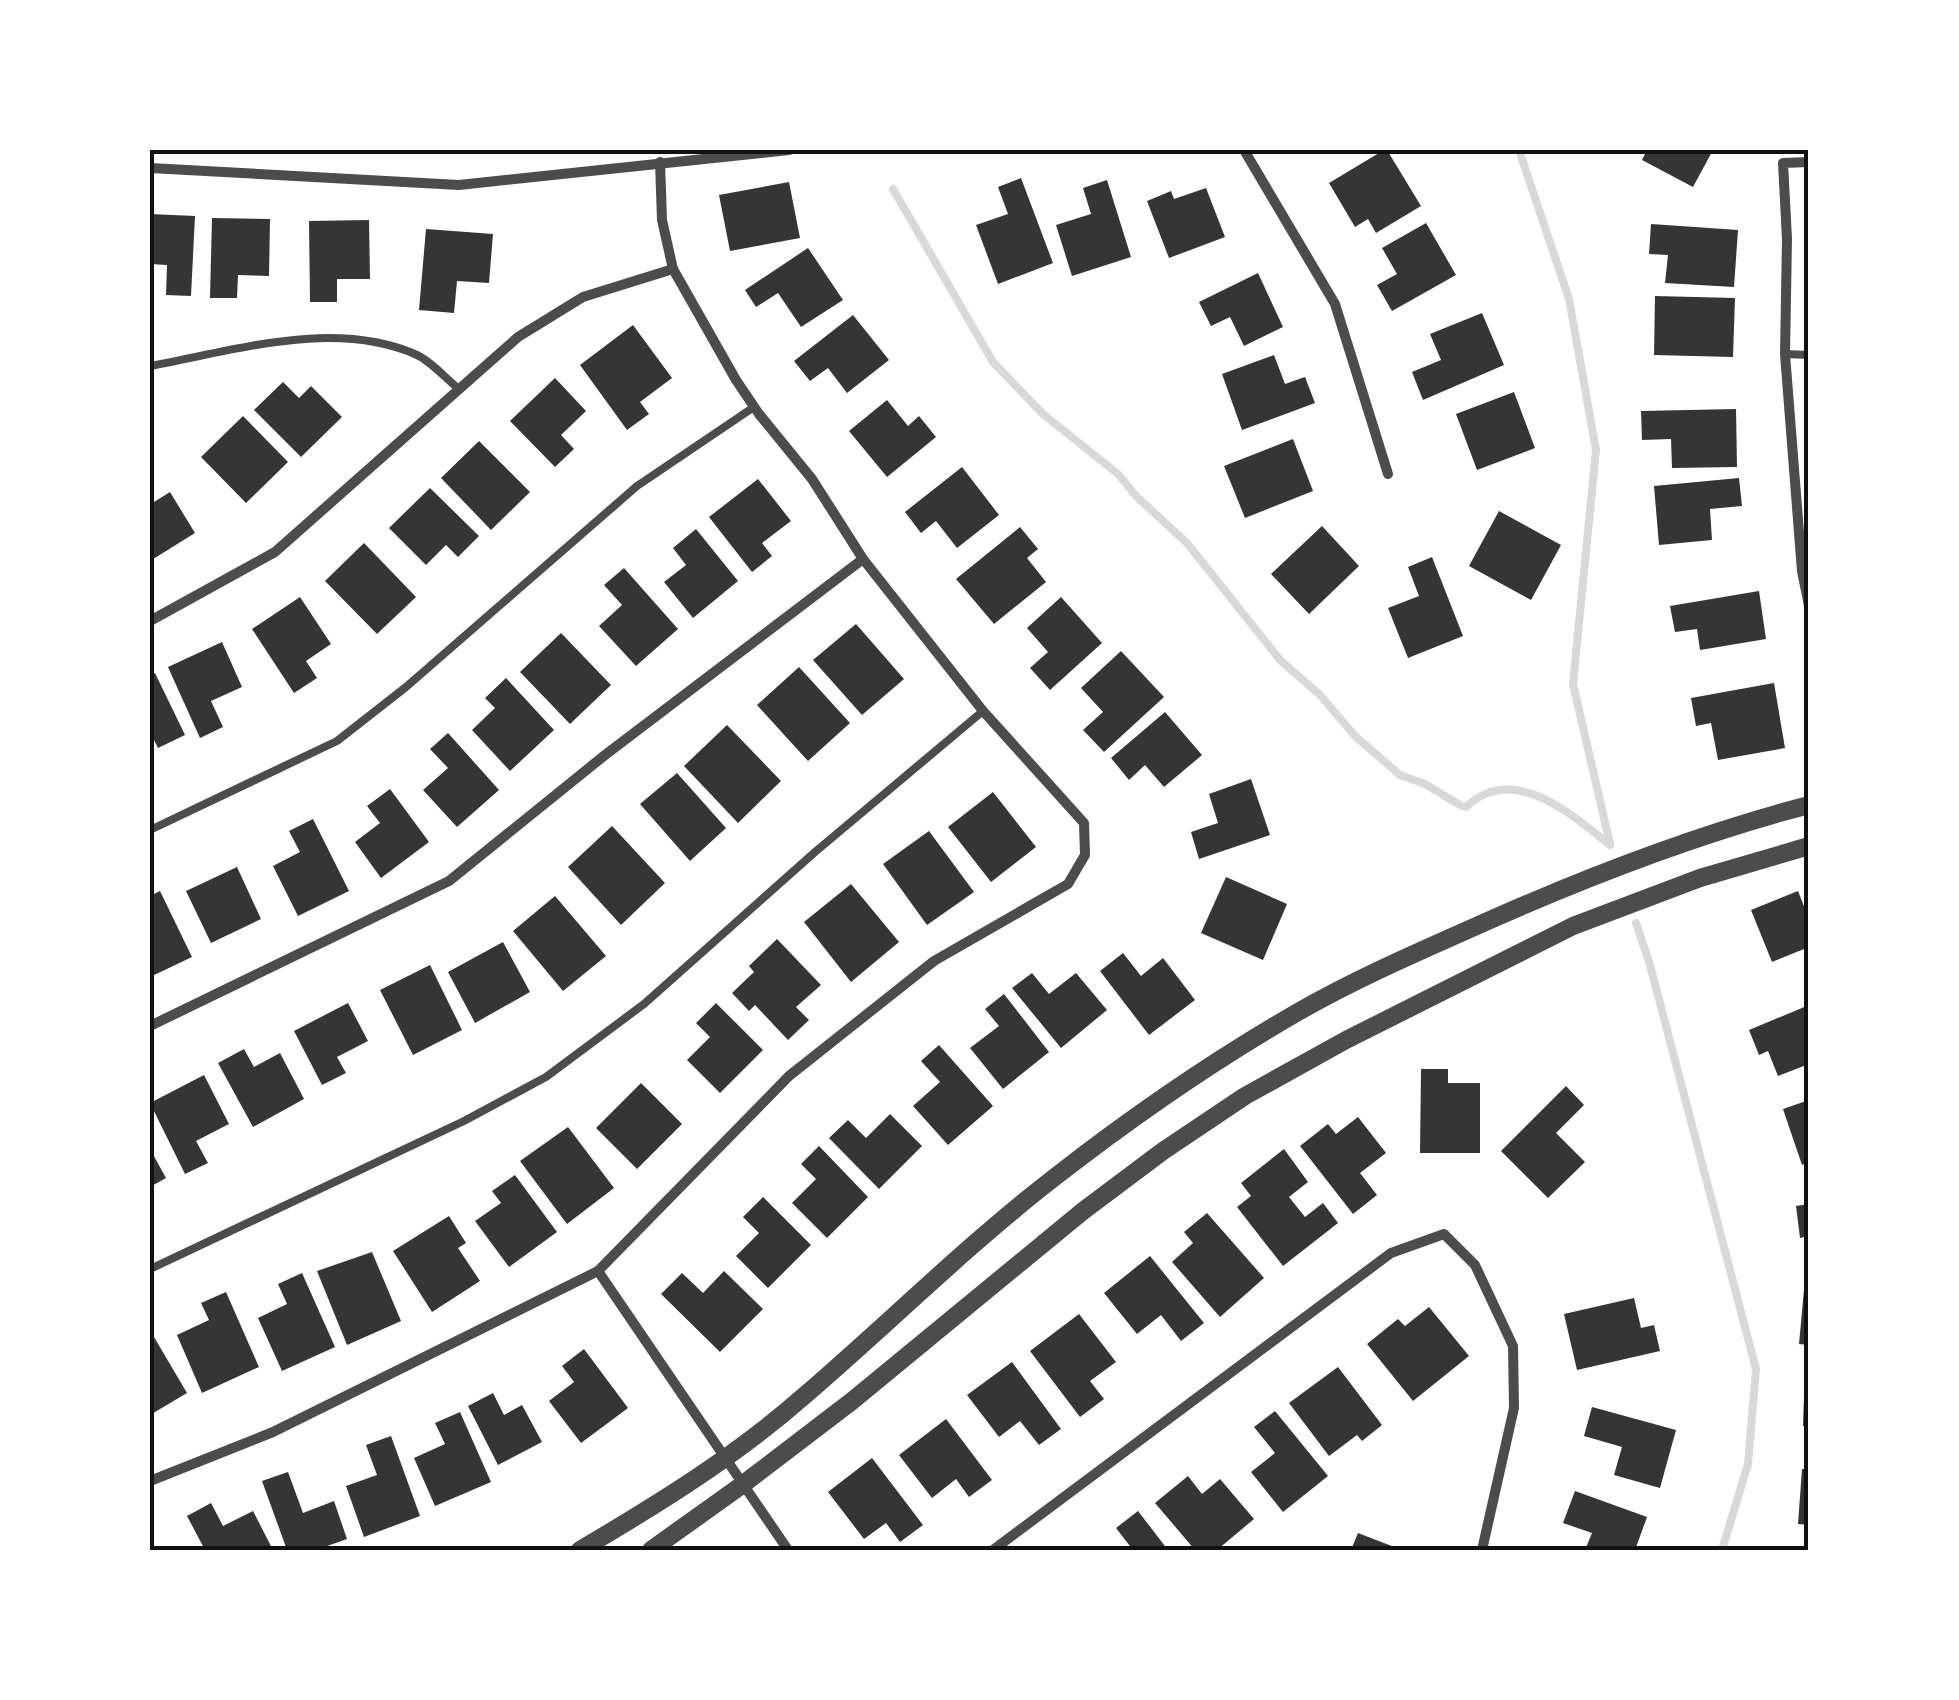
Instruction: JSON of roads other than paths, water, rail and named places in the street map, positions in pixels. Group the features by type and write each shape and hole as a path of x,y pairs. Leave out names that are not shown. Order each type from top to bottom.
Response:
{"street":[{"path":"150,168 459,186 789,150"},
{"path":"1244,150 1334,304 1388,474"},
{"path":"150,1481 274,1432 598,1271 789,1076 934,961 1068,884 1085,855 1084,823 983,710 864,558 812,479 754,406 672,269 662,220 660,162"},
{"path":"1809,162 1783,162 1788,239 1785,354 1809,606"},
{"path":"150,621 274,552 518,337 583,296 672,269"},
{"path":"150,1026 449,881 604,755 864,558"},
{"path":"580,1550 724,1458 803,1398 892,1315 1052,1179 1140,1112 1300,1011 1428,948 1653,851 1809,805"},
{"path":"651,1550 852,1401 1083,1211 1163,1150 1245,1096 1346,1040 1573,926 1705,876 1809,846"},
{"path":"993,1550 1392,1253 1444,1234 1475,1264 1513,1346 1514,1408 1482,1550"},
{"path":"598,1271 788,1550"}],"lane":[{"path":"150,366 291,338 377,343 420,356 459,389"},
{"path":"1785,354 1809,354"},
{"path":"150,830 337,741 406,687 636,486 754,406"},
{"path":"150,1269 464,1121 546,1077 644,1004 983,710"}],"waterway":[{"path":"1519,150 1569,299 1596,450 1573,684 1610,844"},
{"path":"893,189 993,362 1043,414 1118,474 1187,543 1280,660 1320,695 1355,736 1400,775 1425,784 1460,805 1466,807 1484,794 1522,791 1560,807 1610,845"},
{"path":"1636,923 1756,1369 1748,1464 1722,1550"}]}
